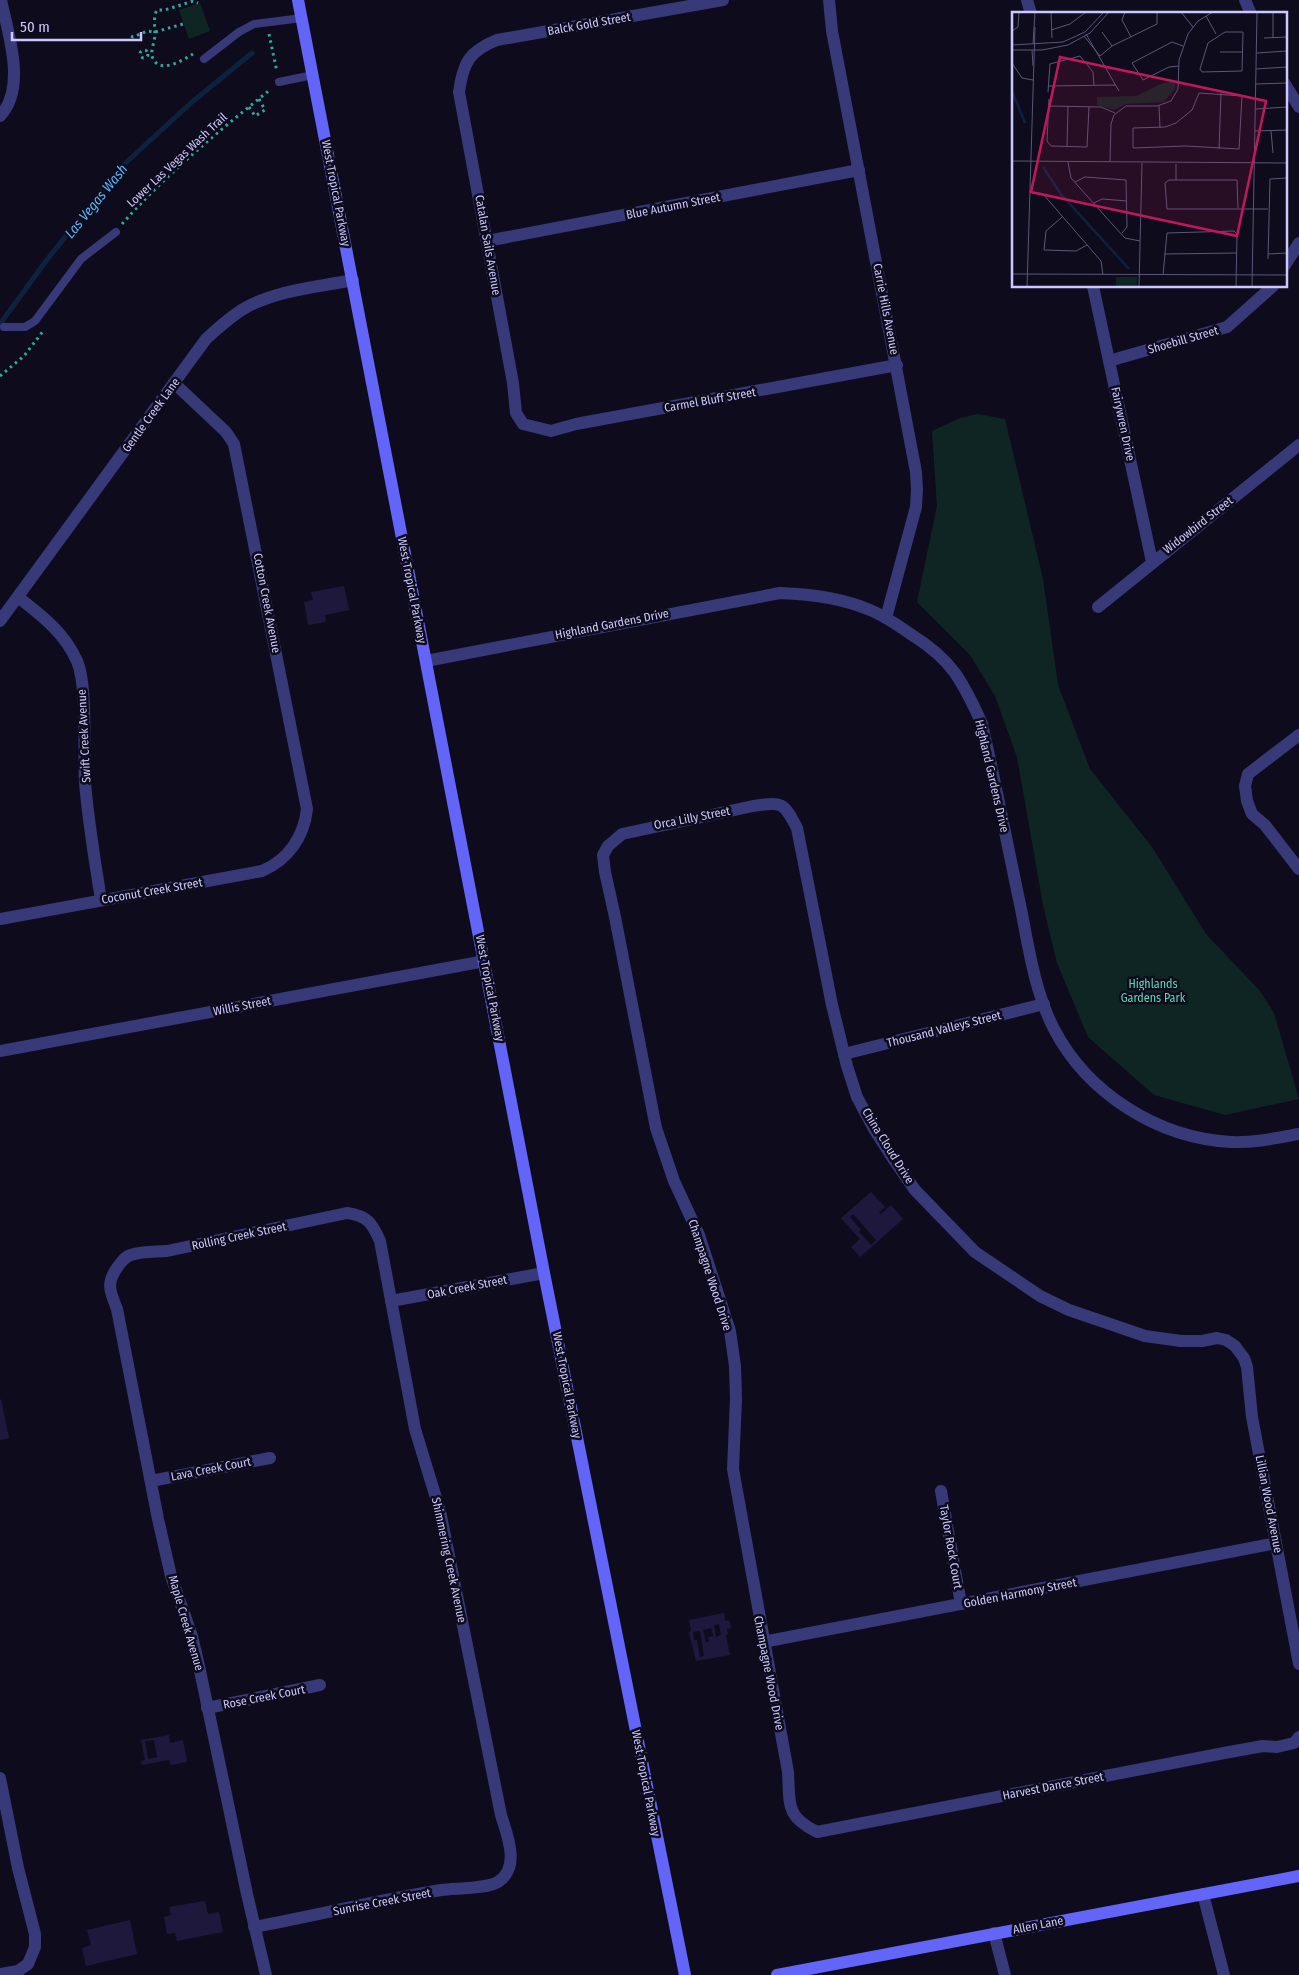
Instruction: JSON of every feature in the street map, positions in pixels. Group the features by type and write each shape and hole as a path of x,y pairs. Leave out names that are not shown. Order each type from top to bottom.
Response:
{"main road":[{"name":"West Tropical Parkway","path":"298,0 544,1273 685,1975"},
{"name":"Allen Lane","path":"777,1975 1299,1876"}],"street":[{"path":"0,116 12,94 14,82 14,65 1,0"},
{"name":"Balck Gold Street","path":"465,65 471,55 482,46 497,40 723,0"},
{"name":"Carrie Hills Avenue","path":"828,0 832,30 916,472 916,507 886,618"},
{"path":"1245,0 1251,12"},
{"name":"Catalan Sails Avenue","path":"465,65 459,92 513,383 516,413 523,424"},
{"path":"1286,86 1299,106"},
{"name":"Blue Autumn Street","path":"487,241 859,170"},
{"path":"1286,264 1299,243"},
{"name":"Gentle Creek Lane","path":"0,621 206,339 245,308 265,299 281,294 353,280"},
{"name":"Fairywren Drive","path":"1093,288 1152,562"},
{"name":"Shoebill Street","path":"1109,361 1227,327 1272,288"},
{"name":"Carmel Bluff Street","path":"523,424 551,431 586,422 897,365"},
{"name":"Cotton Creek Avenue","path":"174,383 226,432 234,444 307,809 301,834 295,844"},
{"name":"Widowbird Street","path":"1098,607 1299,445"},
{"name":"Highland Gardens Drive","path":"426,661 780,593 807,594 833,600 868,609 886,618 930,648 954,672 973,703 979,717 992,770 1036,985 1053,1028 1069,1055 1090,1079 1113,1100 1172,1130 1202,1138 1232,1142 1264,1140 1299,1134"},
{"name":"Swift Creek Avenue","path":"18,597 51,623 61,634 77,662 82,694 85,784 101,900"},
{"path":"1299,735 1248,774 1245,786 1247,801 1252,814 1265,826 1299,869"},
{"name":"Orca Lilly Street","path":"608,846 622,834 632,830 772,803 782,805"},
{"name":"China Cloud Drive","path":"782,805 790,814 796,828 832,1005 857,1097 894,1160 915,1190 975,1252 1040,1296 1095,1320 1145,1336 1181,1341 1202,1341 1217,1338 1226,1340 1235,1346"},
{"name":"Coconut Creek Street","path":"0,919 262,871 284,858 295,844"},
{"name":"Champagne Wood Drive","path":"608,846 603,855 604,872 615,916 656,1128 674,1181 699,1234 730,1331 735,1366 736,1399 733,1469 788,1772 788,1802 793,1814 805,1825"},
{"name":"Willis Street","path":"0,1051 485,961"},
{"name":"Thousand Valleys Street","path":"844,1054 1044,1004"},
{"name":"Rolling Creek Street","path":"114,1271 129,1255 143,1252 177,1249 348,1212 358,1214 368,1220"},
{"name":"Shimmering Creek Avenue","path":"368,1220 380,1241 415,1428 440,1511 501,1815 511,1852 511,1861 506,1872"},
{"name":"Maple Creek Avenue","path":"114,1271 110,1280 110,1294 117,1309 171,1576 192,1636 266,1975"},
{"name":"Oak Creek Street","path":"391,1301 544,1273"},
{"name":"Lillian Wood Avenue","path":"1235,1346 1244,1358 1247,1368 1252,1417 1299,1664"},
{"name":"Lava Creek Court","path":"151,1481 270,1458"},
{"name":"Taylor Rock Court","path":"941,1491 961,1604"},
{"name":"Golden Harmony Street","path":"763,1642 1276,1543"},
{"name":"Rose Creek Court","path":"207,1708 320,1685"},
{"name":"Harvest Dance Street","path":"805,1825 817,1832 1224,1753 1263,1746 1277,1747 1294,1743 1299,1737"},
{"path":"0,1778 18,1868 35,1934 35,1947 28,1964 18,1971 0,1974"},
{"name":"Sunrise Creek Street","path":"254,1927 442,1890 488,1885 498,1882 506,1872"},
{"path":"1203,1894 1224,1975"},
{"path":"994,1933 1005,1975"}],"lane":[{"path":"204,59 239,32 254,24 302,18"},
{"path":"279,82 313,75"},
{"path":"4,326 25,327 35,321 81,259 116,232"}],"path":[{"path":"198,3 193,1 165,10 157,10 154,14 155,32 150,54 160,64 173,65 198,49"},
{"path":"266,22 279,82"},
{"path":"131,36 183,24"},
{"name":"Lower Las Vegas Wash Trail","path":"116,232 141,202 167,178 279,82"},
{"path":"249,107 255,116 265,110 259,99"},
{"path":"0,376 24,356 46,327"}],"green space":[{"path":"200,3 210,31 189,39 179,10"},
{"name":"Highlands Gardens Park","path":"978,414 1005,419 1043,579 1058,685 1090,769 1152,847 1206,934 1260,991 1274,1013 1299,1099 1225,1115 1154,1095 1088,1037 1057,963 1043,905 1017,757 995,696 970,655 917,602 937,506 932,431 960,418"}],"building":[{"path":"344,586 349,610 325,615 326,622 308,625 304,602 313,600 311,592"},
{"path":"871,1192 885,1207 879,1212 881,1214 891,1205 903,1219 860,1257 851,1247 860,1239 841,1218","holes":["853,1214 876,1240 871,1245 859,1232 861,1230 850,1217"]},
{"path":"0,1400 9,1438 0,1440"},
{"path":"724,1613 725,1621 729,1620 731,1628 727,1629 728,1634 726,1635 730,1655 696,1661 689,1633 691,1630 689,1620","holes":["719,1624 721,1635 716,1637 714,1625","711,1628 713,1636 708,1637 709,1642 706,1642 703,1630","700,1631 704,1656 700,1657 697,1640 694,1640 693,1632"]},
{"path":"169,1735 170,1743 183,1740 187,1762 171,1765 169,1760 142,1765 141,1761 145,1760 141,1740","holes":["154,1740 157,1757 148,1759 145,1741"]},
{"path":"205,1901 208,1914 219,1912 223,1932 177,1941 175,1933 167,1934 164,1917 171,1915 169,1907"},
{"path":"130,1920 137,1954 86,1966 82,1948 91,1945 87,1930"}],"waterway":[{"name":"Las Vegas Wash","path":"0,324 46,261 120,168 192,102 252,53"}]}
